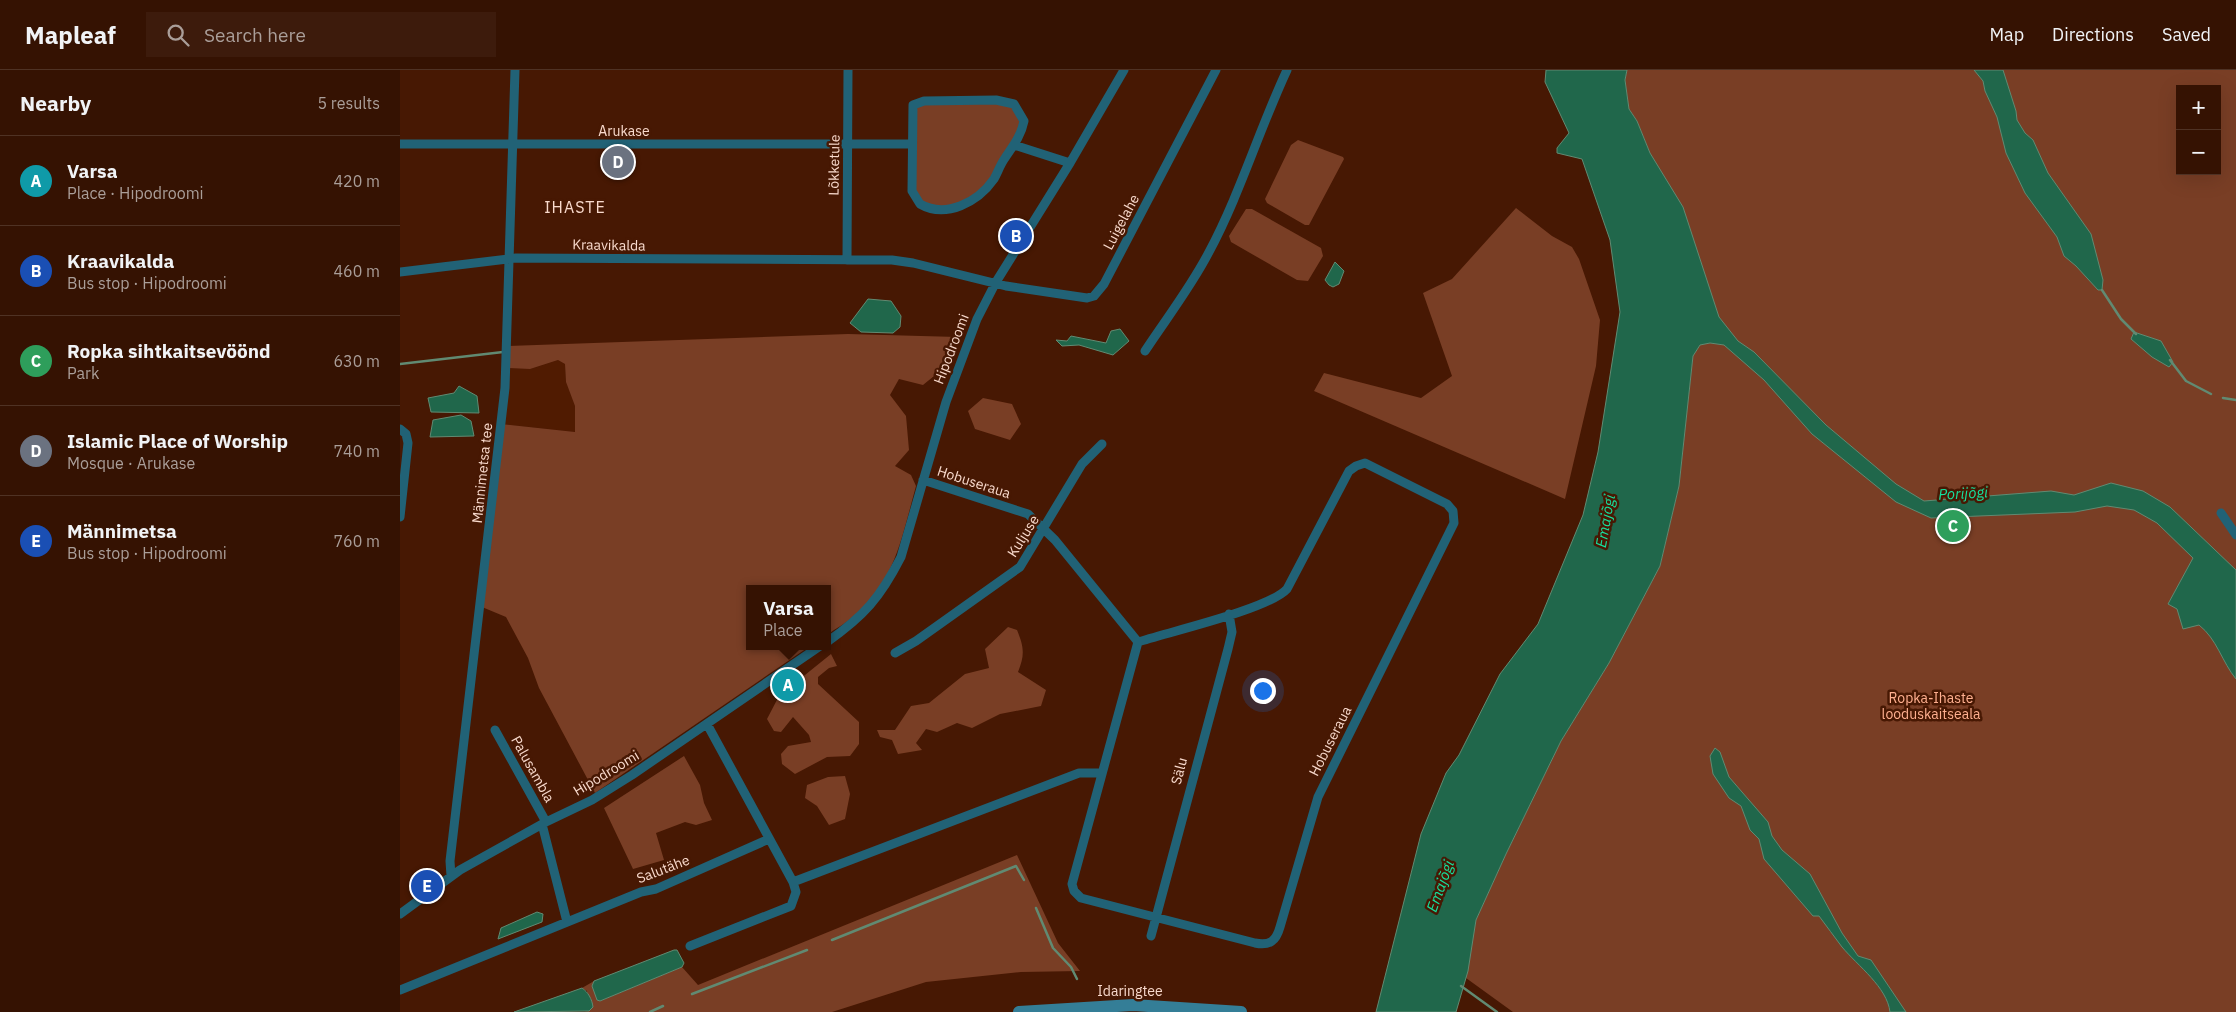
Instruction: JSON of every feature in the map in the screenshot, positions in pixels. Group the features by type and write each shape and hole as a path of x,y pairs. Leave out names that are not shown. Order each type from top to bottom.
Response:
{"main road":[{"name":"Idaringtee","path":"1019,1012 1133,1005 1241,1012"}],"street":[{"name":"Männimetsa tee","path":"451,876 450,861 505,388 515,70"},
{"name":"Lõkketule","path":"847,260 848,70"},
{"name":"Hipodroomi","path":"831,639 850,625 883,591 901,557 957,369 977,319 996,282 1070,163 1124,70"},
{"name":"Luigelahe","path":"996,282 1006,286 1094,296 1104,284 1216,70"},
{"path":"1145,351 1210,251 1237,192 1265,119 1287,70"},
{"path":"996,100 1014,104 1023,116 1023,128 994,179 976,198 959,207 943,209 924,206 914,197 912,144 911,110 916,103 924,101 996,100"},
{"name":"Arukase","path":"400,144 912,144"},
{"path":"1014,145 1070,163"},
{"name":"Kraavikalda","path":"400,272 510,259 847,260 913,263 996,282"},
{"path":"400,429 406,434 408,443 400,517"},
{"name":"Kuljuse","path":"895,653 916,641 1020,567 1082,464 1102,444"},
{"name":"Hobuseraua","path":"1370,465 1447,504 1453,511 1455,519 1453,527 1318,797 1280,928 1274,940 1267,944 1255,943 1086,900 1074,890 1072,884 1138,642 1276,599 1287,589 1346,476 1356,466 1370,465"},
{"name":"Hobuseraua","path":"923,480 1028,514 1043,528 1138,642"},
{"path":"2222,513 2236,535"},
{"name":"Sälu","path":"1150,936 1192,775 1228,649 1232,632 1229,614"},
{"name":"Hipodroomi","path":"400,914 451,876 544,823 592,800 708,724 814,650"},
{"path":"690,946 791,906 796,892 793,882 708,724"},
{"name":"Palusambla","path":"495,730 544,823"},
{"path":"793,882 1079,773 1101,773"},
{"path":"544,823 567,922"},
{"name":"Salutähe","path":"400,990 641,892 656,889 769,839"}],"shaded area":[{"path":"558,360 565,364 566,382 575,406 575,432 501,424 506,368 530,369"}],"green space":[{"name":"Ropka-Ihaste looduskaitseala","path":"1627,70 2236,70 2236,1012 1513,1012 1466,978 1476,920 1506,854 1561,741 1609,663 1660,566 1679,486 1693,355 1700,345 1650,153 1637,121 1629,109 1625,80"},
{"path":"1002,102 1015,108 1022,121 990,181 979,194 967,201 947,206 927,206 915,194 917,105"},
{"path":"1298,140 1344,159 1309,225 1305,225 1267,203 1265,199 1291,145"},
{"path":"1516,208 1552,236 1572,247 1579,259 1600,320 1596,366 1565,499 1314,391 1324,373 1421,398 1452,376 1423,293 1452,279"},
{"path":"1246,209 1252,209 1321,248 1323,256 1308,281 1297,280 1231,242 1229,236"},
{"path":"848,334 958,337 952,353 945,364 923,385 899,379 890,395 906,416 909,450 895,466 911,475 916,486 896,556 880,588 869,602 852,618 831,632 831,585 746,585 746,650 804,650 595,793 539,688 528,658 506,617 482,607 501,424 575,432 575,406 566,382 565,364 558,360 530,369 506,368 507,346"},
{"path":"983,398 1012,404 1021,424 1010,440 975,429 968,411"},
{"path":"1008,627 1017,630 1021,641 1023,656 1018,672 1046,690 1041,706 1000,714 972,728 957,723 937,732 926,729 916,743 922,750 898,754 892,740 880,737 877,730 895,730 911,706 929,703 965,674 989,668 985,649"},
{"path":"831,654 837,666 829,668 818,677 818,684 859,722 859,744 850,756 827,757 795,774 782,764 781,754 788,746 811,742 809,735 793,717 781,732 774,731 767,719 779,696"},
{"path":"684,756 700,785 704,803 712,820 696,825 685,822 656,833 664,860 633,869 604,808"},
{"path":"845,776 850,794 845,819 829,825 817,806 805,798 807,785 828,777"},
{"path":"1017,855 1058,943 1080,971 1021,972 926,982 832,1012 584,1012 589,1011 587,991 582,988 594,981 592,986 600,1001 682,967 698,985"}],"water":[{"name":"Emajõgi","path":"1546,70 1627,70 1625,80 1629,109 1637,121 1650,153 1683,207 1719,317 1738,341 1754,352 1826,425 1896,484 1924,501 2051,491 2074,495 2111,483 2143,491 2170,507 2236,570 2236,679 2205,631 2199,625 2183,629 2177,609 2168,604 2193,558 2157,523 2134,510 2107,506 2075,512 1931,518 1896,502 1812,434 1764,380 1724,345 1710,343 1700,345 1693,356 1679,486 1660,566 1609,663 1561,741 1506,854 1476,920 1468,971 1456,1012 1376,1012 1421,834 1446,773 1459,755 1500,674 1538,624 1583,515 1598,452 1620,312 1610,240 1582,159 1557,153 1557,148 1569,133 1545,82"},
{"path":"1974,70 2003,70 2017,120 2025,133 2033,140 2048,173 2091,234 2103,280 2102,290 2098,290 2064,256 2057,237 2025,193 2006,153 1997,117 1985,91 1983,81"},
{"path":"1335,262 1344,271 1339,284 1333,287 1325,280"},
{"path":"868,299 891,301 901,316 900,327 893,333 861,332 850,323"},
{"path":"1120,329 1129,341 1113,355 1079,345 1062,346 1056,340 1067,341 1071,336 1106,343 1111,331"},
{"path":"2134,332 2161,341 2173,362 2169,367 2152,357 2131,339"},
{"path":"459,386 477,396 479,413 431,412 428,398 454,393"},
{"path":"461,415 471,421 474,436 430,437 433,420"},
{"path":"1715,748 1720,752 1729,777 1768,822 1772,836 1782,850 1810,874 1842,933 1858,956 1871,960 1906,1012 1890,1012 1888,1003 1878,985 1842,947 1819,916 1813,916 1764,859 1759,839 1750,830 1741,806 1729,798 1713,774 1710,756"},
{"path":"537,912 543,914 542,922 498,939 501,928"},
{"path":"677,950 684,963 682,967 600,1001 597,1000 592,986 594,981"},
{"path":"582,988 592,1001 593,1007 589,1011 514,1012"}],"waterway":[{"path":"2102,290 2121,319 2136,334"},
{"path":"400,364 503,352"},
{"path":"2170,360 2186,381 2211,394"},
{"path":"2223,398 2236,400"},
{"path":"832,940 1016,866 1024,880"},
{"path":"1036,908 1053,948 1071,967 1077,979"},
{"path":"692,994 807,950"},
{"path":"1461,986 1497,1012"},
{"path":"650,1012 663,1006"}],"place":[{"name":"Islamic Place of Worship","path":"618,162"},
{"name":"Kraavikalda","path":"1016,236"},
{"name":"Ropka sihtkaitsevöönd","path":"1953,526"},
{"name":"Varsa","path":"788,685"},
{"name":"Männimetsa","path":"427,886"}],"district":[{"name":"IHASTE","path":"575,207"}],"water label":[{"name":"Porijõgi","path":"1963,493"}]}
